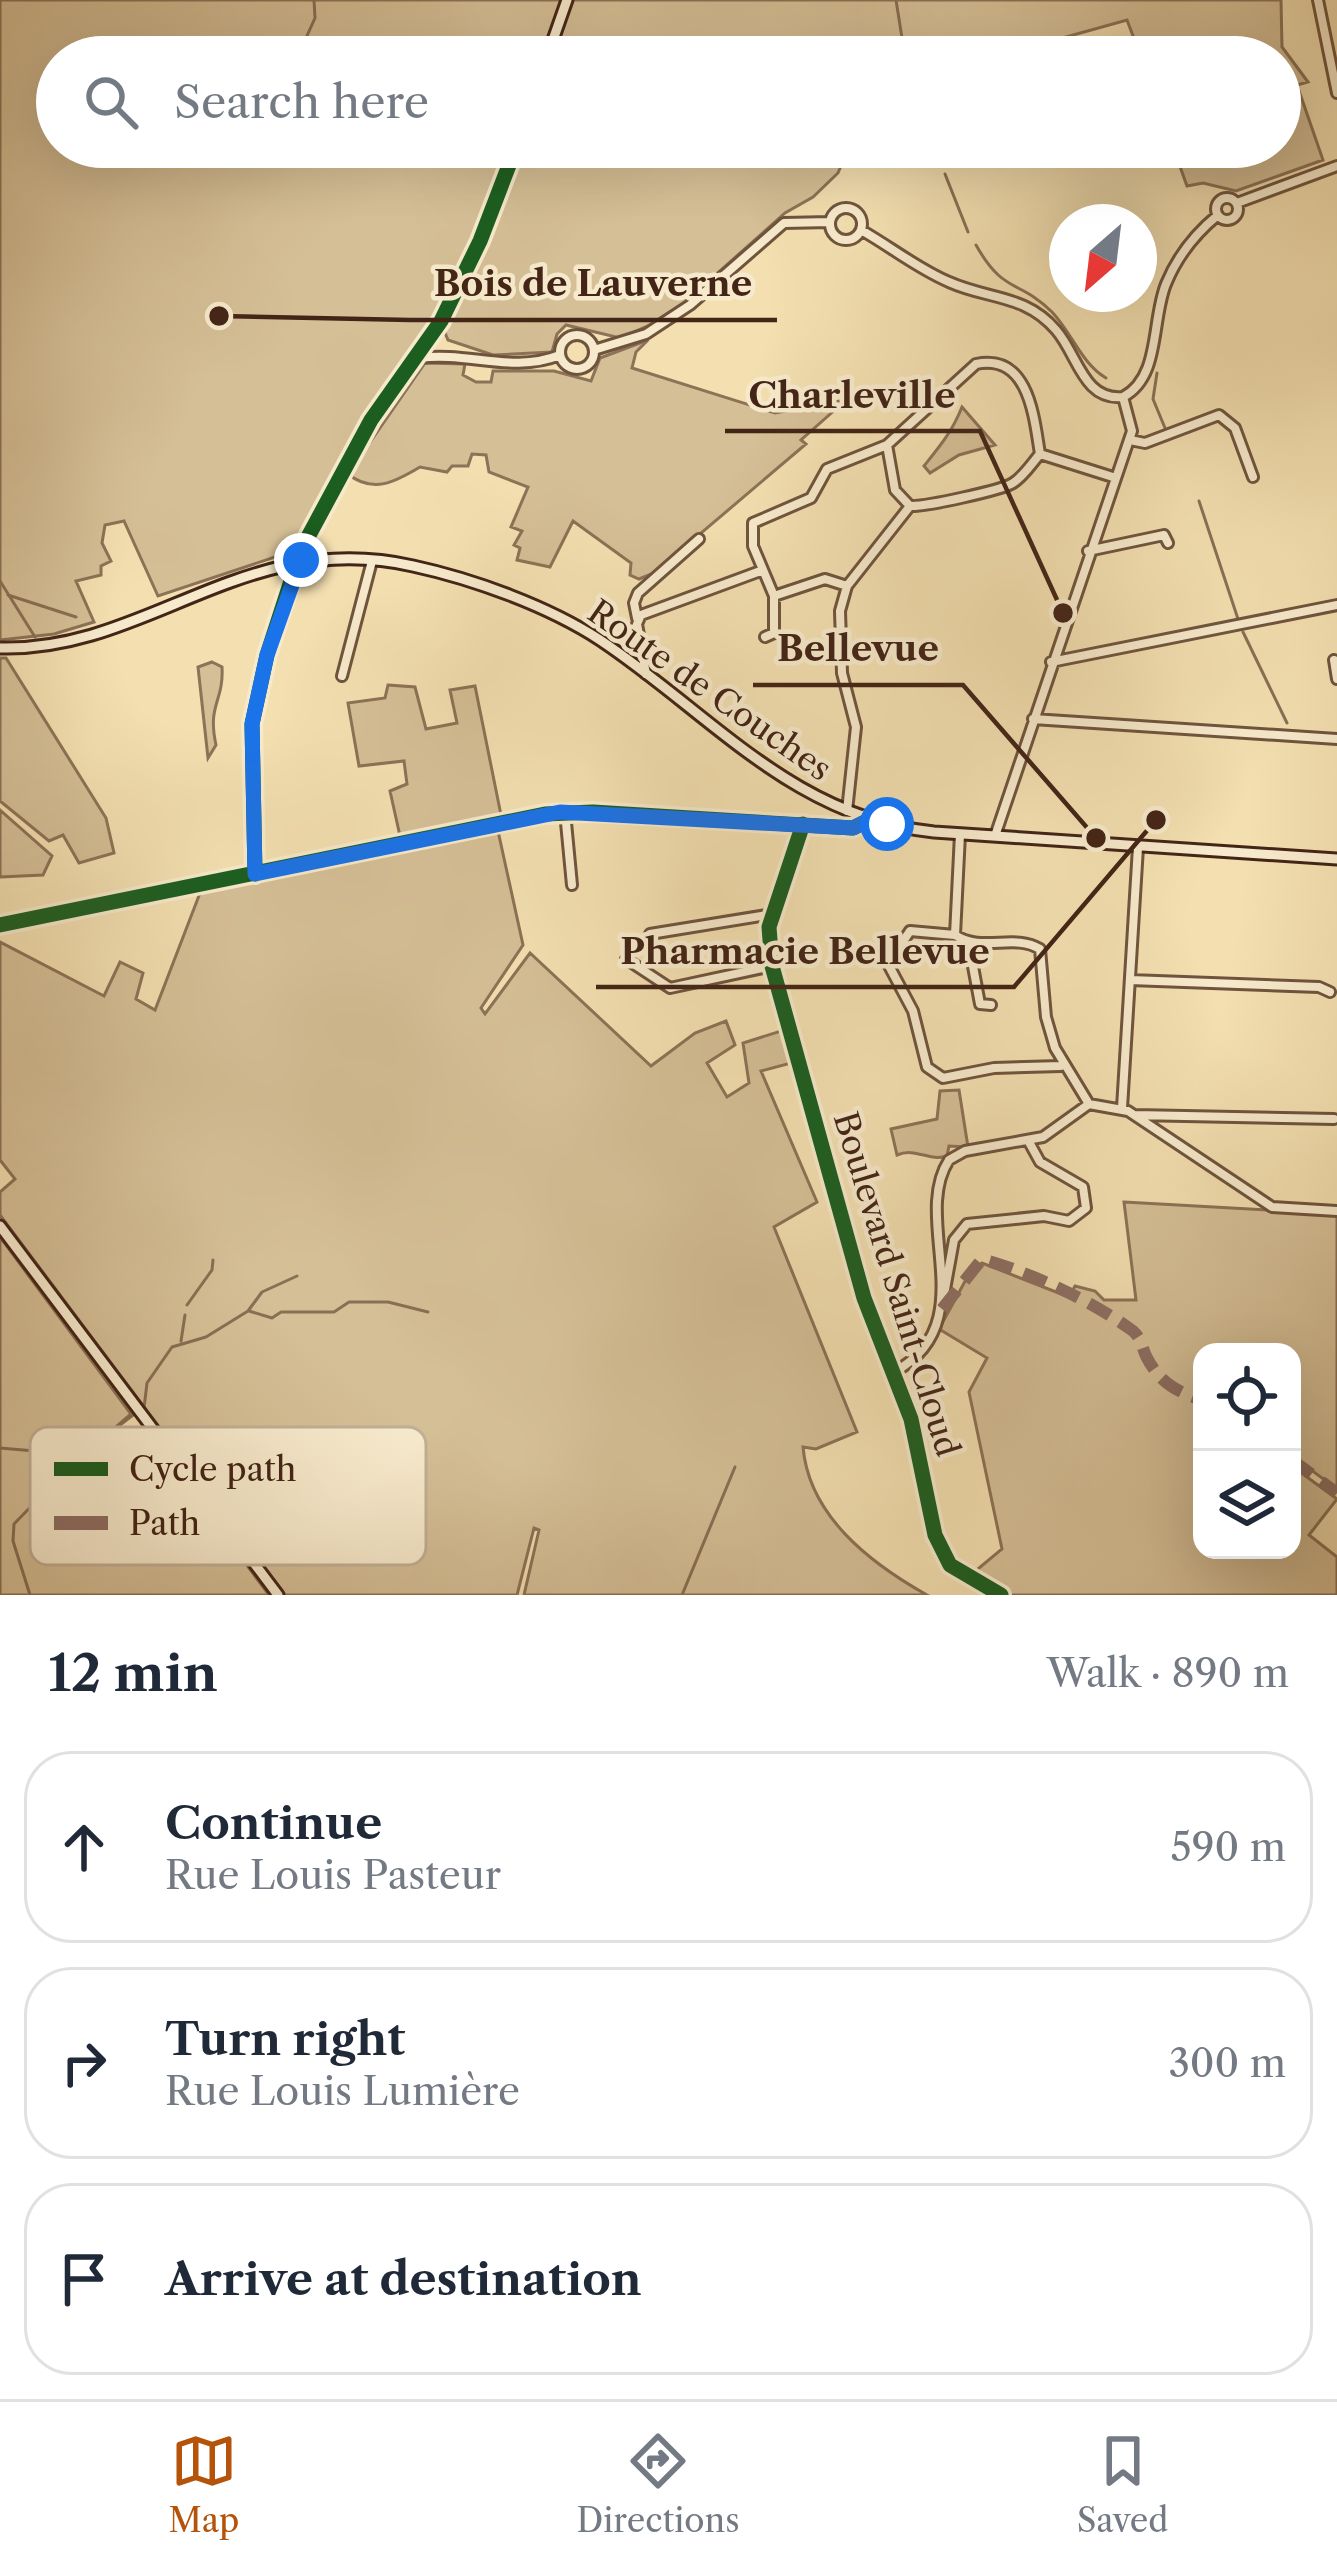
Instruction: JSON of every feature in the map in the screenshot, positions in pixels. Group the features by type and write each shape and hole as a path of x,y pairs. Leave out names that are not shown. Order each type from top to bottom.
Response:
{"main road":[{"path":"554,36 567,0"},
{"path":"301,560 302,547 371,421 419,358 480,241 508,168"},
{"name":"Route de Couches","path":"0,649 77,636 301,560 372,559 434,571 590,634 755,762 871,819 960,834 1337,859"},
{"path":"0,1226 151,1427"},
{"path":"255,1565 278,1595"}],"street":[{"path":"1318,0 1337,93"},
{"path":"861,230 953,284 1025,304 1058,332 1090,386 1110,399 1123,398 1146,378 1160,301 1173,269 1218,215 1221,199 1237,203 1337,166"},
{"path":"1218,215 1235,218 1237,203"},
{"path":"830,222 836,211 849,207 861,216 861,230"},
{"path":"830,222 841,239 861,230"},
{"path":"594,350 646,334 690,304 784,223 830,222"},
{"path":"571,335 588,338 594,350 592,360 579,369 569,367 560,355 562,343 571,335"},
{"path":"419,358 446,354 527,365 560,355"},
{"path":"765,637 773,633 774,596 750,536 753,523 811,498 826,469 887,445 972,367 988,361 1005,366 1025,386 1040,454"},
{"path":"995,836 1088,551 1130,440 1123,398"},
{"path":"1130,440 1145,443 1219,415 1235,428 1253,477"},
{"path":"887,445 896,490 910,506 940,507 972,492 1011,484 1040,454"},
{"path":"1040,454 1116,478"},
{"path":"840,827 857,736 841,664 840,611 847,586 910,506"},
{"path":"1088,551 1164,535 1168,543"},
{"path":"646,674 634,603 638,593 699,539"},
{"path":"342,676 372,559"},
{"path":"255,874 252,724 267,655 301,560"},
{"path":"638,619 763,570"},
{"path":"774,596 825,579 847,586"},
{"path":"1051,662 1337,605"},
{"path":"1334,660 1337,679"},
{"path":"1033,718 1337,739"},
{"path":"565,812 572,885"},
{"path":"0,925 565,812 840,827 871,819"},
{"path":"840,827 859,815"},
{"name":"Boulevard Saint-Cloud","path":"803,824 767,940 772,966 864,1298 895,1372 942,1552 950,1565 1001,1595"},
{"path":"955,935 960,834"},
{"path":"1122,1108 1138,847"},
{"path":"650,934 773,914"},
{"path":"1061,1066 994,1068 944,1078 927,1067 913,1011 888,964 910,932 955,935 969,944 1022,942 1040,949 1046,1017 1061,1066 1090,1104 1122,1108 1135,1115 1272,1207 1337,1211"},
{"path":"969,944 980,1004 991,1005"},
{"path":"626,959 670,988 772,966"},
{"path":"1130,980 1319,987 1330,992"},
{"path":"895,1372 925,1346 942,1310 943,1169 965,1151 1029,1142 1067,1124 1090,1104"},
{"path":"1135,1115 1334,1119"},
{"path":"941,1296 954,1240 967,1224 1044,1216 1069,1221 1086,1208 1083,1187 1040,1162 1029,1142"}],"shaded area":[{"path":"0,0 563,0 550,36 36,36 36,168 502,168 448,299 287,553 158,596 124,521 105,525 102,543 111,561 101,566 101,575 76,581 94,622 54,634 0,640"},
{"path":"572,0 1281,0 1282,36 1133,36 1127,20 1069,36 559,36"},
{"path":"1301,97 1323,160 1301,168"},
{"path":"511,168 840,168 813,197 785,213 685,302 620,338 566,325 557,334 552,352 493,355 448,340 443,328"},
{"path":"1181,168 1301,168 1236,191 1203,183 1187,186"},
{"path":"648,340 636,352 632,368 775,413 846,400 801,440 806,444 654,573 639,579 630,575 631,563 573,521 550,567 517,560 520,548 514,545 522,531 511,527 528,487 489,472 486,455 472,454 468,466 452,466 447,472 420,467 384,484 366,483 348,474 425,363 465,364 463,375 476,382 491,382 493,371 554,371 591,381 600,358"},
{"path":"962,407 995,445 959,455 930,473 924,466"},
{"path":"0,658 6,658 106,818 114,853 79,863 63,835 49,841 0,801"},
{"path":"212,662 222,667 222,679 213,720 216,745 208,758 198,667"},
{"path":"388,685 415,687 426,729 457,723 450,690 475,686 501,815 400,836 390,791 407,784 404,761 359,766 348,703 385,698"},
{"path":"0,810 52,856 43,875 0,877"},
{"path":"498,831 523,945 481,1008 485,1014 530,953 651,1066 695,1033 726,1021 735,1045 707,1063 727,1097 749,1083 743,1043 784,1030 795,1062 761,1071 817,1202 774,1227 857,1432 816,1449 803,1447 808,1472 817,1495 846,1535 884,1568 927,1595 524,1595 539,1530 534,1528 517,1595 285,1595 262,1565 426,1565 426,1427 159,1427 0,1215 0,1192 15,1179 0,1160 0,942 104,996 120,962 143,973 136,999 155,1010 200,893"},
{"path":"959,1090 968,1147 949,1146 947,1156 940,1157 897,1155 891,1129 937,1119 940,1091"},
{"path":"1124,1202 1337,1214 1337,1489 1301,1463 1301,1343 1193,1343 1193,1559 1301,1559 1301,1473 1337,1499 1309,1535 1337,1557 1337,1595 1011,1595 973,1573 1002,1549 969,1392 987,1358 939,1329 969,1274 982,1263 1069,1297 1075,1286 1095,1291 1104,1300 1136,1300"},
{"path":"0,1237 131,1414 116,1427 30,1427 30,1565 247,1565 269,1595 0,1595"}],"waterway":[{"path":"307,36 315,18 314,0"},
{"path":"896,0 902,36"},
{"path":"945,174 968,232"},
{"path":"976,245 995,272 1052,312 1106,378"},
{"path":"1157,373 1153,399 1165,428"},
{"path":"1199,501 1238,619"},
{"path":"0,581 35,637"},
{"path":"8,595 76,617"},
{"path":"1243,632 1287,723"},
{"path":"187,1305 212,1270 213,1260"},
{"path":"144,1408 147,1383 172,1347 206,1337 248,1311 262,1292 297,1276"},
{"path":"249,1311 272,1318 281,1312 334,1312 349,1302 388,1302 428,1312"},
{"path":"181,1341 185,1315"},
{"path":"117,1427 133,1415"},
{"path":"0,1448 30,1451"},
{"path":"682,1595 735,1467"},
{"path":"30,1508 14,1524 13,1541 30,1595"}],"marked path":[{"path":"942,1309 982,1259 1001,1265 1061,1289 1117,1320 1136,1334 1162,1379 1193,1396"},
{"path":"1301,1467 1337,1493"}],"cycle path":[{"path":"255,874 252,724 267,655 301,550 371,420 441,321 480,241 508,168"},
{"path":"0,925 545,814 593,812 853,828 871,819"},
{"path":"803,824 769,927 772,966 864,1298 911,1419 935,1535 950,1565 1001,1595"}],"place":[{"name":"Bois de Lauverne","path":"219,316"},
{"name":"Charleville","path":"1063,613"},
{"name":"Pharmacie Bellevue","path":"1156,820"},
{"name":"Bellevue","path":"1096,838"}],"route":[{"path":"301,560 267,655 252,724 255,874 560,812 853,828 871,819 887,824"}]}
